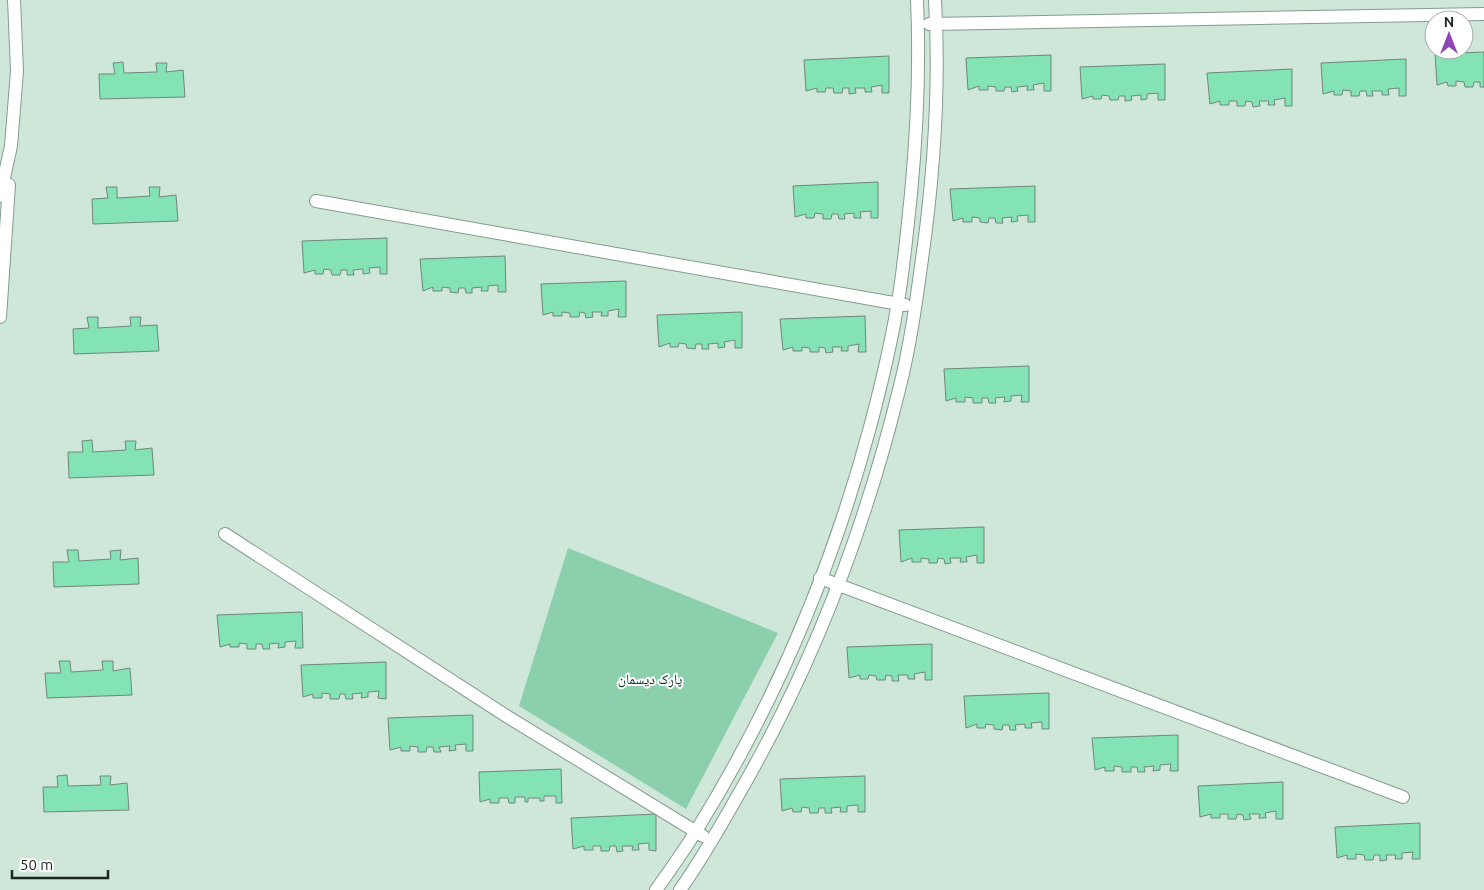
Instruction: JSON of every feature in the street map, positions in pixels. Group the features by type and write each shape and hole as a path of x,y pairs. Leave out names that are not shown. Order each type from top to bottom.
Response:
{"street":[{"path":"0,317 17,71 14,0"},
{"path":"656,890 696,831 749,737 794,645 854,484 881,384 898,304 917,130 917,0"},
{"path":"680,890 711,842 766,748 813,647 839,584 875,480 899,389 915,306 927,224 936,131 935,0"},
{"path":"918,24 1484,14"},
{"path":"0,196 11,146"},
{"path":"316,201 915,306"},
{"path":"225,534 508,717 696,831 711,842"},
{"path":"820,578 1403,797"}],"green space":[{"name":"پارک دیسمان","path":"568,548 778,633 686,809 519,706"}],"building":[{"path":"1474,52 1484,52 1484,87 1480,87 1480,82 1474,82 1473,87 1465,87 1464,82 1456,81 1456,86 1448,86 1447,82 1437,85 1435,60 1474,60"},
{"path":"1051,55 1051,91 1044,91 1044,83 1033,85 1034,90 1027,90 1028,86 1017,87 1018,91 1012,92 1011,87 1005,87 1004,91 996,91 996,87 988,86 988,90 979,90 979,86 968,90 966,58"},
{"path":"889,56 889,93 882,93 882,85 871,87 872,92 865,92 865,88 855,88 856,93 849,94 849,88 843,88 842,93 834,93 833,88 826,88 825,92 817,92 817,88 806,91 804,60"},
{"path":"1406,59 1406,96 1399,96 1399,88 1388,89 1389,95 1382,95 1382,91 1372,91 1373,96 1367,96 1366,91 1360,91 1359,96 1351,96 1351,91 1343,90 1342,95 1334,95 1334,91 1323,94 1321,63"},
{"path":"123,62 124,73 157,72 156,63 167,63 166,72 183,70 185,97 100,99 99,74 115,74 113,63"},
{"path":"1165,64 1165,100 1158,100 1158,93 1147,94 1147,99 1141,100 1141,95 1131,96 1132,100 1125,101 1125,96 1119,96 1118,100 1110,100 1109,96 1102,95 1101,99 1093,99 1093,96 1082,99 1080,67"},
{"path":"1292,69 1292,106 1285,106 1285,98 1274,100 1275,105 1268,105 1269,101 1259,101 1260,106 1253,107 1252,102 1246,101 1245,106 1237,106 1237,101 1229,101 1229,105 1220,105 1220,101 1210,104 1207,73"},
{"path":"878,182 878,218 871,218 871,211 860,212 861,218 854,218 854,213 844,214 845,219 839,219 838,214 832,214 831,219 823,219 823,214 815,213 814,218 806,218 806,214 795,217 793,186"},
{"path":"1035,186 1035,222 1028,222 1028,215 1017,216 1018,221 1011,222 1012,217 1002,218 1003,223 996,223 995,218 989,218 988,223 980,222 980,218 972,217 972,222 963,222 963,218 953,221 950,189"},
{"path":"106,187 117,187 117,198 150,196 149,187 160,187 159,197 176,195 178,221 93,224 92,199 108,198"},
{"path":"387,238 387,274 380,274 380,267 369,268 370,273 363,274 363,269 353,270 354,275 347,275 347,270 341,270 340,275 332,275 331,270 324,269 323,274 315,274 315,270 304,273 302,241"},
{"path":"505,256 506,292 498,292 498,285 488,286 488,291 481,291 482,287 472,288 472,293 466,293 465,288 459,288 458,293 450,292 450,288 442,287 442,291 433,291 433,287 423,291 420,259"},
{"path":"626,281 626,317 618,317 619,309 608,311 608,316 601,316 602,312 592,312 593,317 586,318 585,313 580,312 579,317 570,317 570,313 562,312 562,316 553,316 553,312 543,315 541,284"},
{"path":"742,312 742,348 735,348 735,340 724,342 725,347 718,348 718,343 708,344 709,349 702,349 702,344 696,344 695,349 687,348 686,344 679,343 678,347 670,347 670,343 659,347 657,315"},
{"path":"865,316 866,352 858,352 859,344 848,346 848,351 841,351 842,347 832,347 833,352 826,353 825,348 819,347 819,352 810,352 810,348 802,347 802,351 793,351 793,347 783,350 780,319"},
{"path":"87,317 98,317 98,328 131,326 130,317 141,317 140,326 157,325 159,351 74,354 73,329 89,328"},
{"path":"1029,366 1029,402 1021,402 1022,395 1011,396 1011,401 1004,402 1005,397 995,398 996,403 989,403 988,398 982,398 982,403 973,403 973,398 965,397 965,402 956,402 956,398 946,401 944,369"},
{"path":"92,440 93,452 126,450 125,441 136,441 135,450 152,448 154,475 69,478 68,452 83,452 82,441"},
{"path":"984,527 984,563 977,563 977,555 966,557 967,562 960,562 961,558 950,558 951,563 945,564 944,559 938,558 937,563 929,563 929,559 921,558 921,562 912,562 912,558 901,562 899,530"},
{"path":"67,550 78,550 79,561 111,559 110,551 121,550 120,560 138,558 139,584 54,587 53,562 69,562"},
{"path":"302,612 303,648 295,648 296,641 285,642 285,647 278,648 279,643 269,644 270,649 263,649 262,644 256,644 256,649 247,649 247,644 239,643 239,647 230,647 230,644 220,647 217,615"},
{"path":"932,644 932,680 925,680 925,672 914,674 915,679 908,679 908,675 898,675 899,681 892,681 892,676 886,675 885,680 877,680 876,676 869,675 868,679 860,679 860,675 849,678 847,647"},
{"path":"59,661 70,661 71,672 103,670 102,661 113,661 113,671 130,668 132,695 47,698 45,673 61,673"},
{"path":"386,662 386,699 378,698 379,691 368,692 368,697 361,698 362,693 352,694 353,699 346,699 345,694 340,694 339,699 330,699 330,694 322,693 322,698 313,698 313,694 303,697 301,665"},
{"path":"1049,693 1049,729 1042,729 1042,722 1031,723 1032,728 1025,728 1025,724 1015,725 1016,730 1010,730 1009,725 1003,725 1002,730 994,729 994,725 986,724 985,728 977,728 977,724 966,728 964,696"},
{"path":"473,715 473,751 466,751 466,744 455,745 456,750 449,751 450,746 439,747 441,752 434,752 433,747 427,747 426,752 418,752 418,747 410,746 410,751 401,751 401,747 390,750 388,718"},
{"path":"1178,735 1178,771 1170,771 1171,764 1160,765 1160,770 1153,771 1154,766 1144,767 1145,772 1138,772 1137,767 1131,767 1131,772 1122,772 1122,767 1114,766 1114,771 1105,771 1105,767 1095,770 1092,738"},
{"path":"561,769 562,803 556,803 556,796 544,796 544,801 540,801 540,798 528,798 528,802 525,802 525,797 515,797 515,803 509,803 508,798 499,798 499,803 490,803 490,799 480,802 479,772"},
{"path":"67,775 68,786 101,785 100,776 111,776 110,785 127,783 129,810 44,812 43,787 58,787 57,776"},
{"path":"865,776 865,812 858,812 858,805 847,806 847,812 840,812 841,807 831,808 832,813 825,813 825,808 819,808 818,813 810,813 809,808 802,807 801,812 793,812 792,808 782,811 780,779"},
{"path":"1283,782 1283,819 1276,819 1276,811 1265,813 1266,818 1259,818 1260,814 1249,814 1251,819 1244,820 1243,815 1237,814 1236,819 1228,819 1228,814 1220,814 1220,818 1211,818 1211,814 1200,817 1198,786"},
{"path":"656,814 656,851 649,850 649,843 638,844 639,850 632,850 633,846 622,846 623,851 617,852 616,846 610,846 609,851 601,851 601,846 593,846 593,850 584,850 584,846 573,849 571,818"},
{"path":"1420,823 1420,859 1412,859 1413,852 1402,853 1402,859 1395,859 1396,855 1386,855 1387,860 1380,861 1380,855 1374,855 1373,860 1365,860 1364,855 1356,854 1356,859 1347,859 1347,855 1337,858 1335,827"}]}
